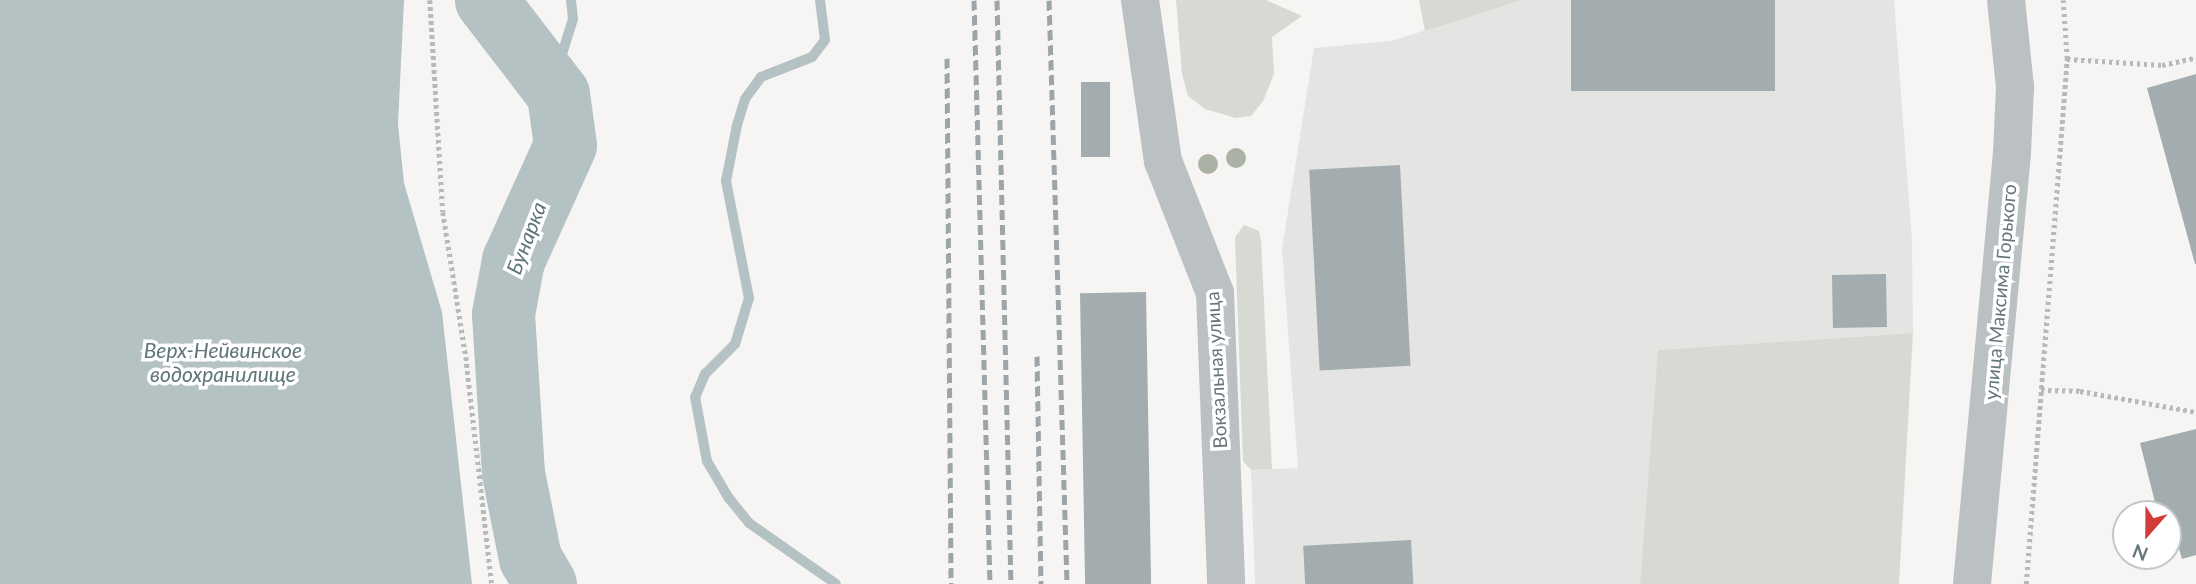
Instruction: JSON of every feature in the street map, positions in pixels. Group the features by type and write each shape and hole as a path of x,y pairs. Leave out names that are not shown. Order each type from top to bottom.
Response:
{"street":[{"name":"Вокзальная улица","path":"1139,0 1163,161 1215,293 1226,584"},
{"name":"улица Максима Горького","path":"1972,584 2012,153 2015,87 2006,0"}],"path":[{"path":"430,0 443,212 466,357 492,584"},
{"path":"2026,584 2067,59 2063,0"},
{"path":"2067,59 2162,65 2196,58"},
{"path":"2041,390 2080,391 2196,412"}],"shaded area":[{"path":"1176,0 1266,0 1302,16 1272,37 1274,74 1263,101 1251,116 1236,118 1205,109 1188,96 1182,74"},
{"path":"1419,0 1522,0 1425,31"},
{"path":"1522,0 1894,0 1912,240 1913,333 1659,350 1640,584 1255,584 1251,470 1298,468 1282,249 1314,48 1391,41"},
{"path":"1244,225 1259,231 1261,240 1272,469 1251,470 1243,461 1235,237"},
{"path":"1913,333 1899,584 1640,584 1658,350"}],"water":[{"name":"Верх-Нейвинское водохранилище","path":"0,0 404,0 398,124 404,183 442,312 472,584 0,584"}],"building":[{"path":"1571,0 1775,0 1775,91 1571,91"},
{"path":"2196,74 2196,264 2195,264 2147,88"},
{"path":"1081,82 1110,82 1110,157 1081,157"},
{"path":"1400,165 1411,366 1320,370 1309,170"},
{"path":"1886,274 1887,327 1833,328 1832,275"},
{"path":"1146,292 1151,584 1085,584 1080,293"},
{"path":"2196,429 2196,555 2182,559 2182,500 2154,500 2140,443"},
{"path":"1411,540 1413,584 1305,584 1303,546"}],"waterway":[{"name":"Бунарка","path":"486,0 558,94 565,145 513,260 503,314 513,473 530,558 545,584"},
{"path":"558,94 557,70 573,19 571,0"},
{"path":"820,0 825,40 812,57 761,77 745,99 726,181 749,298 735,344 705,374 695,397 707,461 728,497 749,523 836,584"}],"railway":[{"path":"974,0 990,584"},
{"path":"997,0 1011,584"},
{"path":"1049,0 1067,584"},
{"path":"947,58 951,584"},
{"path":"1037,356 1041,584"}]}
